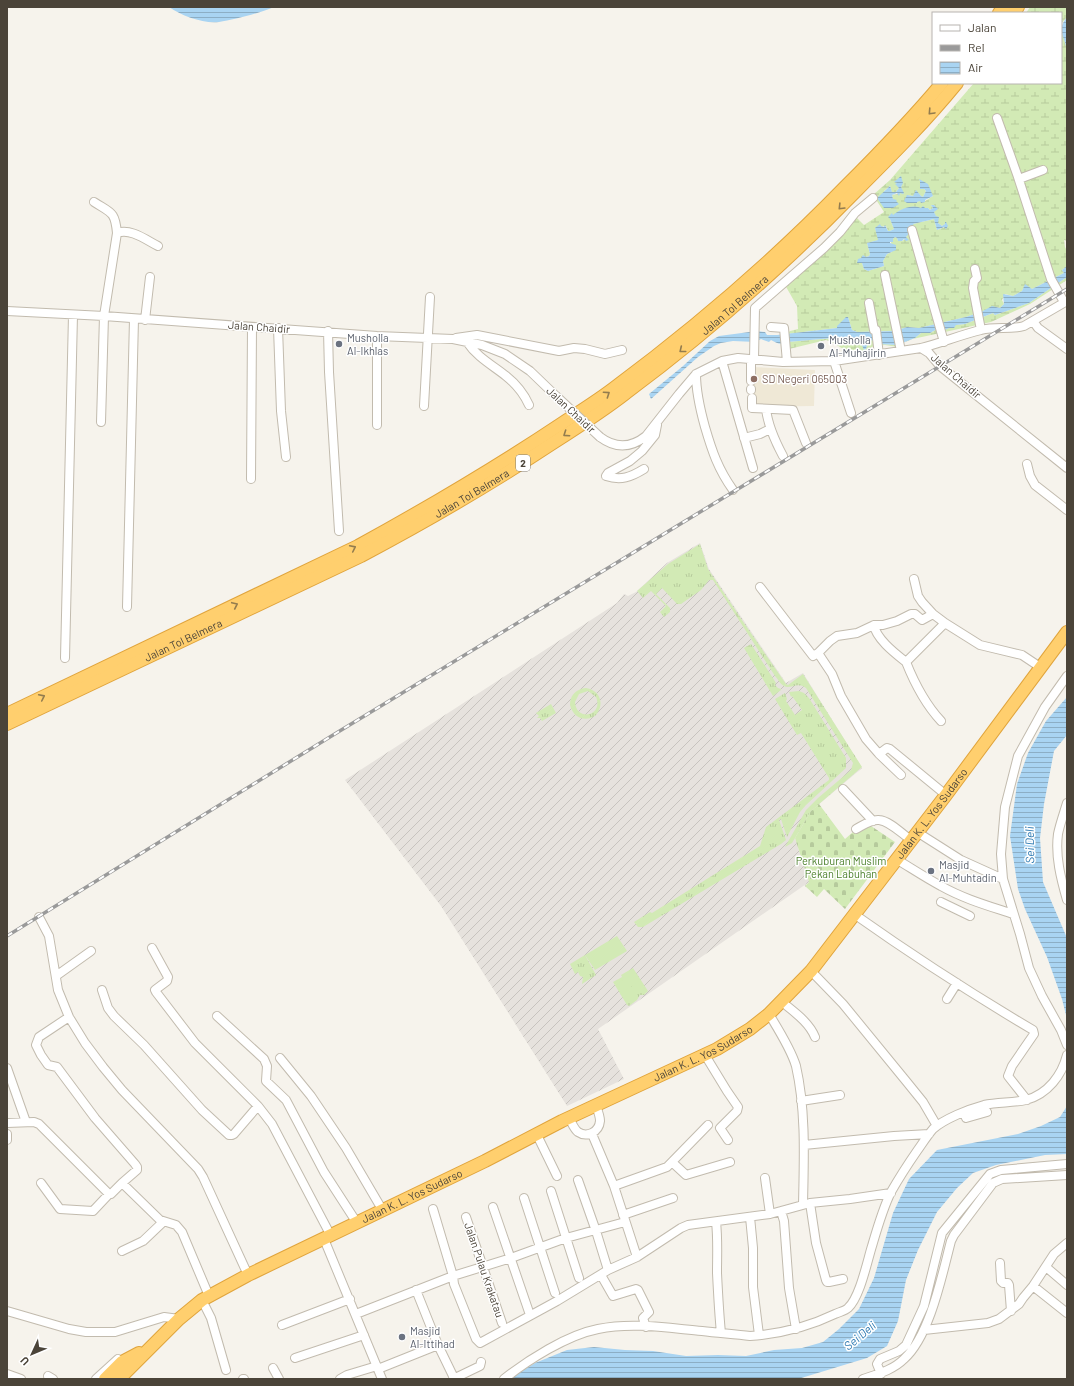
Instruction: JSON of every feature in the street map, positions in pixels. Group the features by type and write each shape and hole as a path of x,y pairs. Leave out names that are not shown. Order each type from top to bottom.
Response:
{"highway":[{"name":"Jalan Tol Belmera","path":"7,714 364,542 412,517 515,456 613,390 715,309 773,258 872,160 941,84"},
{"name":"Jalan Tol Belmera","path":"7,724 361,556 414,528 518,466 570,432 625,394 681,351 820,229 888,160 956,84"},
{"name":"Jalan K. L. Yos Sudarso","path":"119,1379 178,1319 204,1299 248,1275 382,1211 569,1118 705,1054 738,1037 769,1014 811,971 946,795 1067,632"},
{"path":"105,1379 122,1362 149,1348"}],"street":[{"path":"921,348 943,339 981,330 1004,327 1017,328 1033,321 1066,302 1053,282 997,118"},
{"path":"1019,179 1044,170"},
{"path":"806,443 793,410 752,408 751,389 756,328 755,308 824,248 840,232 855,213 873,198"},
{"path":"94,202 114,215 117,233 104,316 100,422"},
{"path":"912,230 943,339"},
{"path":"117,233 125,231 130,232 158,246"},
{"path":"975,269 977,278 974,281 973,288 981,330"},
{"path":"885,275 901,349"},
{"path":"145,320 150,276"},
{"path":"424,406 430,297"},
{"path":"869,303 874,330 876,330 879,355"},
{"name":"Jalan Chaidir","path":"7,311 104,316 377,336 453,339 482,345 505,354 530,370 600,437 608,443 616,445 634,444 646,436 696,374 722,361 738,358 787,362 834,361 879,355 901,349 921,348 929,353 940,366 1067,468"},
{"path":"65,658 72,315"},
{"path":"127,607 134,319"},
{"path":"1033,321 1038,328 1067,349"},
{"path":"251,480 252,327"},
{"path":"771,327 784,328 787,362"},
{"path":"278,328 281,411 286,457"},
{"path":"328,332 329,372 339,531"},
{"path":"453,339 477,335 561,352 574,348 605,354 622,350"},
{"path":"377,336 377,425"},
{"path":"467,342 476,354 508,377 520,390 529,405"},
{"path":"722,361 753,468"},
{"path":"834,361 851,413"},
{"path":"696,374 698,399 713,453 724,478 733,490"},
{"path":"766,409 770,429 783,456"},
{"path":"644,469 632,476 617,478 606,476 608,473 630,461 642,451 655,435 658,422"},
{"path":"744,438 760,434 770,429"},
{"path":"1027,464 1030,476 1036,485 1067,510"},
{"path":"914,579 918,596 927,608 945,623 980,645 1022,654 1040,667"},
{"path":"760,587 814,656 837,636 857,633 874,625 882,625 897,621 913,614 922,620 933,614"},
{"path":"906,662 945,623"},
{"path":"874,625 874,630 879,636 906,662 919,689 941,721"},
{"path":"818,653 832,674 841,696 860,730 879,754 901,775"},
{"path":"1067,676 1045,707 1022,748 1016,763 1005,807 1001,854 1003,878 1034,982 1061,1030 1067,1045"},
{"path":"879,754 887,748 890,749 946,795"},
{"path":"843,789 873,821"},
{"path":"1067,803 1058,835 1058,860 1061,880 1067,900"},
{"path":"856,829 866,823 878,820 914,836 961,860 1003,878"},
{"path":"896,859 942,887 977,902 1013,914"},
{"path":"953,909 958,894"},
{"path":"941,902 970,916"},
{"path":"854,914 914,955 1034,1032 1012,1066 1008,1076 1027,1100"},
{"path":"39,917 48,936 58,990 69,1017 85,1043 122,1090 204,1177 248,1275"},
{"path":"152,948 168,976 167,981 157,987 155,990 156,992 195,1044 258,1106 272,1124 328,1237 350,1299 382,1379"},
{"path":"56,976 91,951"},
{"path":"811,971 843,1004 906,1081 923,1102 937,1126"},
{"path":"947,999 957,983"},
{"path":"102,990 108,1008 114,1016 144,1045 202,1110 229,1135 234,1134 258,1106"},
{"path":"782,1002 807,1024 815,1037"},
{"path":"769,1014 796,1066 801,1101 807,1203 826,1280 829,1282 843,1279"},
{"path":"217,1016 264,1059 267,1066 266,1081 286,1100 324,1172 357,1223"},
{"path":"41,1184 58,1206 63,1209 93,1211 136,1170 137,1167 95,1118 57,1067 48,1064 36,1045 40,1036 69,1017"},
{"path":"705,1054 738,1106 737,1111 720,1128 728,1140"},
{"path":"504,1379 536,1358 576,1336 598,1329 646,1327 750,1336 779,1333 796,1329 848,1308 857,1295 872,1246 891,1193 906,1167 929,1134 937,1126 964,1112 984,1105 1027,1100 1038,1095 1048,1088 1057,1078 1064,1065 1067,1055"},
{"path":"280,1058 311,1096 346,1148 382,1211"},
{"path":"7,1068 26,1122"},
{"path":"801,1101 840,1095"},
{"path":"569,1118 578,1132 592,1134 596,1131 600,1121 596,1106"},
{"path":"964,1112 966,1118 987,1112"},
{"path":"7,1123 34,1122 42,1126 63,1149 110,1194"},
{"path":"614,1186 667,1167 673,1163 708,1125"},
{"path":"7,1134 8,1140"},
{"path":"592,1134 614,1186 637,1257"},
{"path":"804,1145 929,1134"},
{"path":"537,1135 557,1176"},
{"path":"673,1163 686,1175 730,1162"},
{"path":"883,1375 877,1364 878,1362 880,1359 899,1351 906,1345 924,1306 942,1233 990,1174 1001,1170 1067,1164"},
{"path":"863,1379 883,1375 911,1353 917,1344 938,1293 954,1235 993,1183 1002,1179 1067,1175"},
{"path":"765,1178 770,1214"},
{"path":"578,1180 596,1231 604,1273 613,1296 636,1289 638,1290 649,1312 642,1318 646,1327"},
{"path":"122,1183 163,1222 176,1225 181,1229 211,1318 226,1370"},
{"path":"551,1191 579,1278"},
{"path":"433,1209 454,1284 478,1342 481,1342 604,1273 637,1257 681,1228 770,1214 807,1203 891,1193"},
{"path":"524,1198 555,1293"},
{"path":"356,1314 453,1276 511,1258 566,1238 596,1231 673,1198"},
{"path":"493,1207 530,1314"},
{"path":"781,1211 784,1221 789,1288 796,1329"},
{"name":"Jalan Pulau Krakatau","path":"466,1217 502,1323"},
{"path":"750,1217 753,1248 754,1294 760,1335"},
{"path":"122,1251 143,1241 163,1222"},
{"path":"716,1222 718,1242 717,1272 721,1333"},
{"path":"924,1330 988,1323 999,1319 1020,1304 1054,1254 1067,1243"},
{"path":"1000,1263 1001,1281 1003,1283 1008,1283 1009,1285 1011,1311"},
{"path":"1046,1267 1067,1285"},
{"path":"1033,1286 1067,1313"},
{"path":"416,1290 438,1345 454,1379 480,1366 481,1362"},
{"path":"282,1325 350,1299"},
{"path":"7,1311 69,1329 86,1332 115,1332 164,1317 178,1319"},
{"path":"295,1358 364,1335"},
{"path":"340,1379 347,1375 377,1367 438,1345"},
{"path":"96,1379 122,1355 128,1359"},
{"path":"273,1368 278,1379"},
{"path":"7,1374 21,1379"}],"shaded area":[{"path":"751,367 815,370 814,406 753,407"},
{"path":"700,543 709,569 786,683 803,673 862,768 811,811 795,838 809,882 598,1029 624,1079 567,1106 441,906 345,780 617,603 624,594 628,596 636,592 667,563"}],"green space":[{"path":"1030,7 1067,7 1067,17 1062,23 1062,12 1027,12"},
{"path":"1062,34 1066,46 1067,45 1067,241 1064,240 1067,251 1067,266 1062,270 1064,273 1032,289 1024,287 1022,291 1013,296 1005,294 1002,300 1004,304 1000,308 997,307 966,317 919,328 907,327 895,331 857,332 852,330 848,317 837,328 787,334 790,331 798,329 797,306 785,285 855,216 864,225 884,212 873,195 890,180 973,84 1062,84","holes":["901,178 902,185 898,194 892,195 893,199 884,191 890,186 892,193 896,192 899,188 896,182","920,181 933,196 922,203 921,200 917,202 907,195 913,196 918,193 923,197 926,191 924,189 920,189","931,205 934,205 936,208 934,212 938,223 942,226 945,224 946,229 945,227 937,230 934,219 913,224 906,237 907,238 902,241 898,241 895,237 891,241 892,252 887,254 883,261 884,266 868,271 864,269 862,263 859,263 861,258 869,256 870,254 867,243 879,240 875,228 886,226 888,231 890,231 894,229 890,219 897,213 905,209 912,208 928,208 930,210 933,208"]},
{"path":"1067,277 1067,280 1030,304 991,322 913,339 921,333 930,333 937,329 946,329 956,325 965,324 993,313 995,315 1029,303"},
{"path":"835,336 846,339 850,337 860,340 866,349 868,341 870,340 875,340 881,344 898,345 905,342 898,347 885,345 874,346 864,351 848,352 826,340 789,349 787,342 833,338"},
{"path":"700,544 708,569 786,684 788,685 803,674 862,767 811,811 792,843 785,847 806,810 851,770 853,763 806,688 800,685 786,687 781,684 713,580 709,580 701,590 681,604 677,604 662,588 656,594 670,608 670,612 664,617 660,612 666,606 651,591 643,598 637,591 668,564"},
{"path":"751,644 776,683 775,685 781,689 773,696 744,648"},
{"path":"582,689 591,689 600,698 599,711 596,715 588,719 577,716 570,705 572,695","holes":["588,691 596,697 596,709 593,712 584,714 577,708 575,702 579,694"]},
{"path":"799,691 804,693 809,698 846,758 846,768 800,812 787,837 781,819 779,820 786,840 781,844 643,927 638,927 634,922 650,912 652,913 760,846 766,827 829,780 801,733 797,735 775,699 785,693 787,699 786,701 795,715 802,710 792,696 791,697 789,692"},
{"path":"551,704 556,713 542,721 540,718 537,718 539,716 536,713"},
{"name":"Perkuburan Muslim Pekan Labuhan","path":"819,804 845,839 853,832 871,826 895,842 845,909 824,889 817,897 805,886 809,882 795,838 811,811"},
{"path":"617,936 627,951 595,970 585,955"},
{"path":"585,955 596,975 582,984 583,977 580,976 578,972 575,974 570,964"},
{"path":"633,968 648,991 644,995 640,995 637,1000 629,1006 613,982"},
{"path":"634,973 639,982 621,993 616,984"}],"water":[{"path":"169,7 274,7 239,18 219,22 207,22 193,19"},
{"path":"1067,17 1066,46 1062,34 1062,25"},
{"path":"901,176 903,183 901,187 904,193 900,193 899,196 897,193 892,195 893,199 897,200 896,201 899,204 893,208 884,208 877,198 890,186 892,192 896,192 899,188 895,184 897,183 894,182"},
{"path":"919,179 928,184 933,196 925,200 925,202 921,203 920,201 917,203 907,203 904,201 907,195 913,196 916,190 923,197 926,191 924,189 920,189"},
{"path":"931,205 934,205 938,209 934,212 936,216 939,217 938,223 942,226 946,222 948,226 946,229 944,227 937,230 934,219 913,224 914,227 906,237 909,240 906,241 904,239 902,241 898,241 895,237 893,242 890,242 896,245 896,250 887,254 883,261 884,266 868,271 864,269 862,263 857,263 858,259 863,255 866,257 870,254 867,243 878,240 875,228 880,224 884,227 885,225 888,231 894,229 888,217 892,213 893,215 910,207 921,208 923,206 930,210 933,208"},
{"path":"1067,266 1067,277 1029,303 995,315 993,313 965,324 956,325 954,328 949,328 943,331 937,329 930,333 921,333 915,338 897,345 880,344 870,340 866,349 864,350 860,340 850,337 846,340 835,336 833,338 787,342 781,344 771,340 769,342 761,339 756,342 733,341 721,343 698,357 651,399 649,394 710,341 719,336 757,331 765,332 767,335 777,335 837,328 837,326 846,317 848,317 852,330 857,332 895,331 907,327 919,328 966,317 992,306 1000,308 1004,304 1003,294 1013,296 1022,291 1025,284 1032,289 1064,273 1062,270"},
{"name":"Sei Deli","path":"1067,697 1067,735 1054,751 1044,804 1040,838 1043,882 1067,938 1067,1019 1062,999 1047,957 1025,909 1018,889 1010,836 1017,784 1028,753 1046,721"},
{"name":"Sei Deli","path":"1067,1106 1067,1154 1045,1155 996,1165 973,1173 957,1188 937,1212 918,1250 906,1280 898,1321 887,1346 867,1358 798,1379 510,1379 535,1363 567,1350 594,1347 653,1351 686,1356 746,1356 774,1350 802,1348 823,1342 839,1329 859,1309 874,1278 893,1213 909,1179 937,1150 1018,1134 1041,1126 1060,1117"}],"railway":[{"path":"7,936 338,732 1067,289"}],"place":[{"name":"Musholla Al-Ikhlas","path":"339,344"},
{"name":"Musholla Al-Muhajirin","path":"821,346"},
{"name":"SD Negeri 065003","path":"754,379"},
{"name":"Masjid Al-Muhtadin","path":"931,871"},
{"name":"Masjid Al-Ittihad","path":"402,1337"}]}
